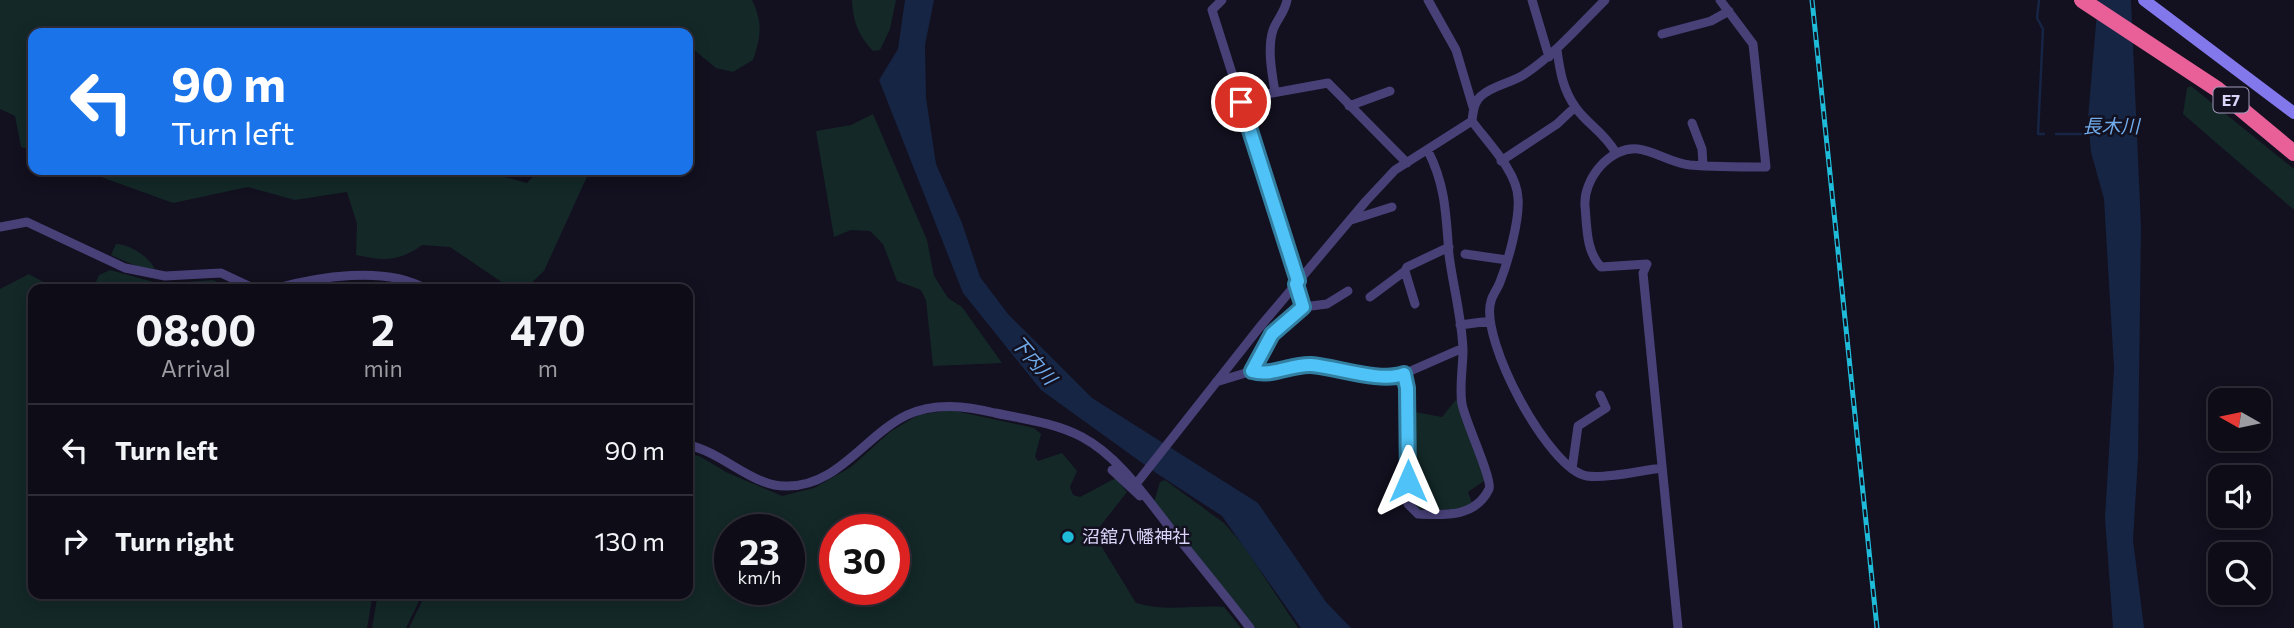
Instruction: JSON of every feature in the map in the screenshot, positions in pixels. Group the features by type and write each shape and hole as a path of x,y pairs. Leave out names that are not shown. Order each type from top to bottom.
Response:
{"highway":[{"name":"E7","path":"2082,0 2165,52 2217,89 2294,153"}],"street":[{"path":"1222,0 1212,10 1303,307"},
{"path":"1275,92 1270,63 1273,31 1286,10 1287,0"},
{"path":"1428,0 1455,50 1474,108"},
{"path":"1532,0 1563,85 1575,107 1602,131 1616,153"},
{"path":"1605,0 1553,54 1521,77 1485,93 1478,98 1474,108 1472,121 1515,184 1519,199 1507,260 1490,302 1490,321 1495,347 1510,383 1541,433 1572,469 1587,476 1662,468"},
{"path":"1678,628 1643,272 1647,264 1609,269 1601,267 1591,256 1584,200 1588,186 1601,164 1616,153 1638,149 1669,162 1766,167 1753,44 1720,0"},
{"path":"2144,0 2294,113"},
{"path":"1662,34 1711,21 1729,11"},
{"path":"1241,102 1275,92 1328,83 1407,163"},
{"path":"1349,106 1390,91"},
{"path":"1501,161 1557,124 1575,107"},
{"path":"1139,481 1214,383 1395,170 1472,121"},
{"path":"1692,123 1702,149 1703,165"},
{"path":"1404,374 1407,388 1408,505 1418,514 1461,513 1488,491 1490,481 1475,449 1462,402 1463,348 1449,247 1445,193 1428,151"},
{"path":"1349,221 1392,207"},
{"path":"0,227 27,222 125,268 165,276 221,272 244,284"},
{"path":"1370,297 1405,271 1411,263 1449,247"},
{"path":"1465,254 1507,260"},
{"path":"1405,271 1415,304"},
{"path":"290,284 310,278 364,276 412,280 418,284"},
{"path":"1252,371 1272,334 1303,307 1327,304 1348,291"},
{"path":"1460,325 1490,321"},
{"path":"1214,383 1252,371 1261,374 1309,365 1380,376 1404,374 1463,348"},
{"path":"1572,469 1578,426 1606,408 1600,395"},
{"path":"693,447 723,457 760,480 785,486 813,480 850,461 891,425 907,415 926,410 962,405 1069,430 1092,443 1139,481 1250,628"},
{"path":"1092,443 1110,467 1141,498"}],"green space":[{"path":"0,0 752,0 760,30 753,60 733,72 716,68 693,49 693,28 28,28 28,149 21,147 15,116 0,109"},
{"path":"852,0 896,0 890,29 880,50 873,51 860,33"},
{"path":"2191,86 2294,169 2294,210 2183,114 2187,88"},
{"path":"873,114 927,240 934,276 948,298 962,307 1002,363 933,366 926,300 921,290 897,281 883,244 870,231 851,230 834,237 816,131 851,125"},
{"path":"96,175 497,175 527,183 534,175 588,175 544,271 530,284 505,284 450,247 422,245 406,255 390,259 356,255 357,224 347,192 295,200 248,187 173,203"},
{"path":"116,244 138,252 155,269 138,267 111,255"},
{"path":"110,270 161,284 95,284 99,275"},
{"path":"29,274 47,284 28,284 28,599 372,599 367,628 0,628 0,289"},
{"path":"213,280 221,284 161,284"},
{"path":"310,282 408,284 304,284"},
{"path":"1459,396 1487,479 1468,492 1472,503 1459,510 1416,509 1415,412 1442,417"},
{"path":"951,410 1034,428 1041,434 1035,457 1038,461 1062,453 1077,471 1070,487 1073,495 1080,497 1116,478 1127,492 1098,529 1100,544 1136,603 1168,608 1224,607 1241,628 409,628 423,599 693,599 693,455 782,496 814,488 851,467 890,432 918,415"},
{"path":"1165,480 1224,523 1243,545 1298,628 1253,628 1154,502 1160,482"},
{"path":"377,599 420,599 406,628 372,628"}],"water":[{"name":"下内川","path":"905,0 934,0 925,45 926,98 936,164 962,223 980,277 1008,314 1092,398 1258,503 1326,602 1351,628 1301,628 1222,516 1156,473 1041,390 963,293 879,80 898,49"},
{"name":"長木川","path":"2098,0 2131,0 2141,227 2138,458 2133,540 2144,628 2113,628 2105,518 2114,368 2104,199 2091,152 2088,118"}],"waterway":[{"path":"2039,0 2037,18 2043,29 2038,134 2044,134"},
{"path":"2056,134 2091,134"}],"railway":[{"path":"1812,0 1877,628"}],"place":[{"name":"沼舘八幡神社","path":"1068,537"}],"route":[{"path":"1241,102 1303,302 1301,312 1288,319 1272,334 1252,371 1261,374 1309,365 1380,376 1404,374 1407,388 1408,481"}]}
